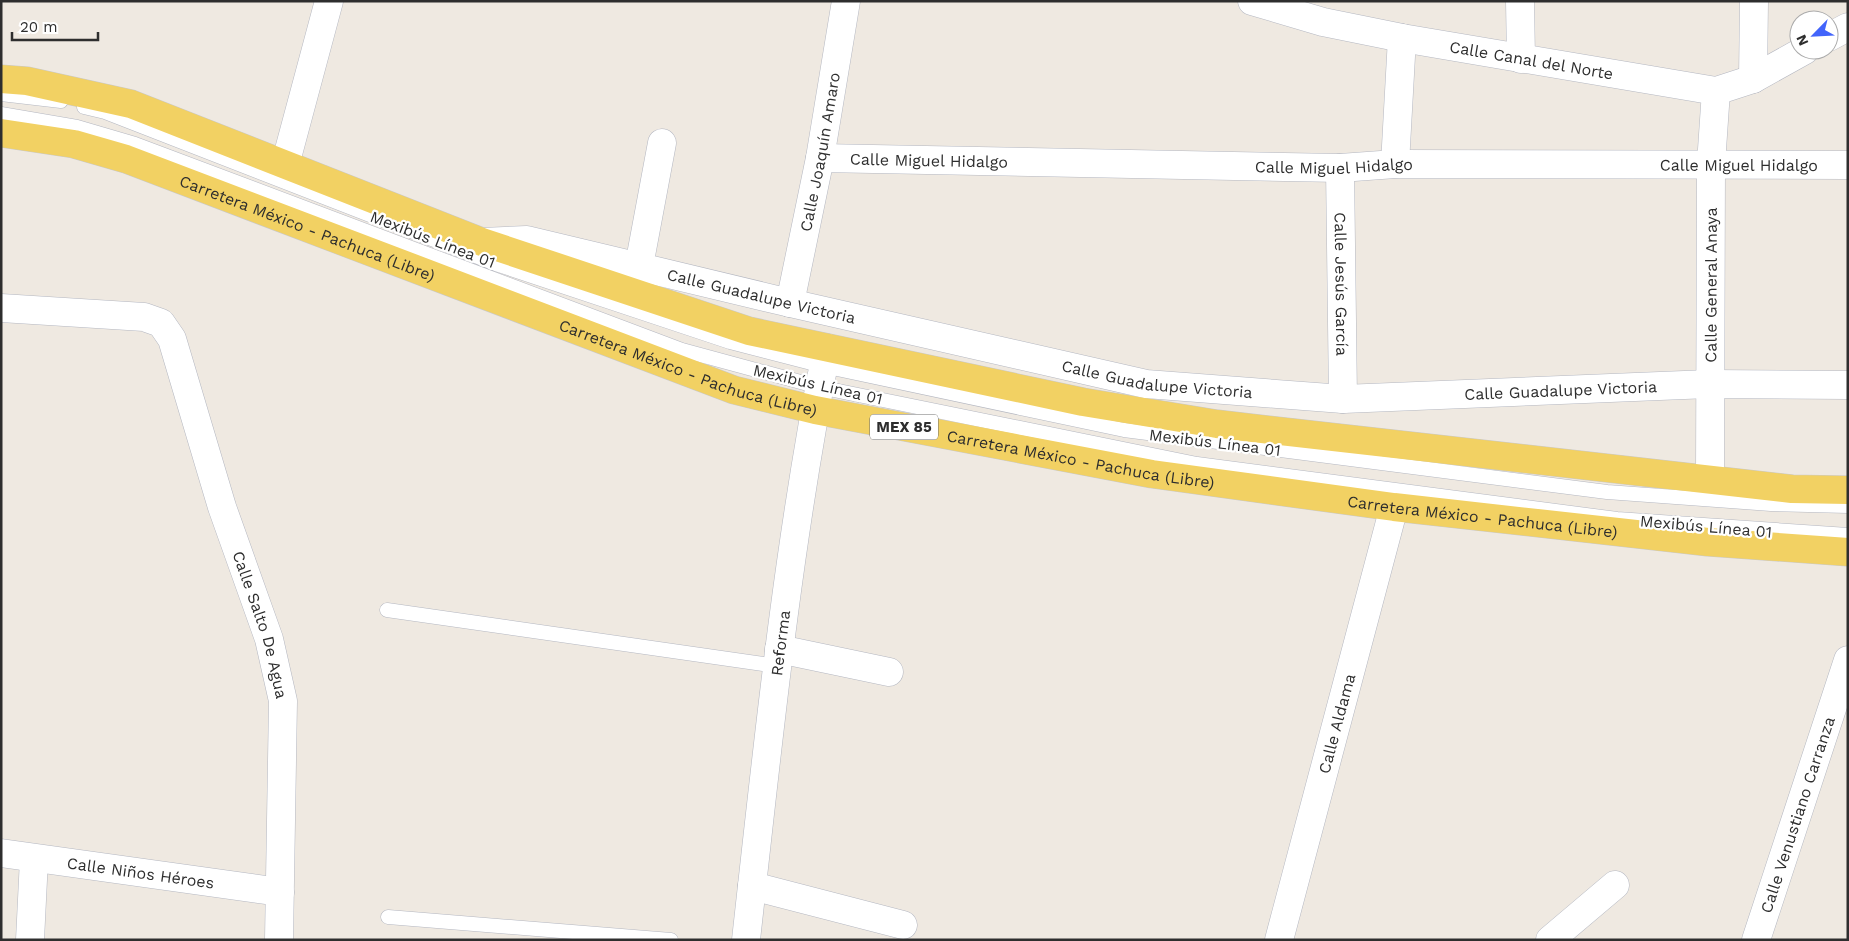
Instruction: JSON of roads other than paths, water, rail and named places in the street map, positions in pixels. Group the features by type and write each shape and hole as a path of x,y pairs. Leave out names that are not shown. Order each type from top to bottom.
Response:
{"main road":[{"name":"Carretera México - Pachuca (Libre)","path":"1,78 27,81 131,104 482,242 749,332 821,378 1152,474 1394,507 1708,542 1848,552"},
{"name":"Carretera México - Pachuca (Libre)","path":"1,133 74,144 126,160 734,390 821,378 1083,402 1217,424 1792,489 1848,490"}],"street":[{"path":"285,166 329,1"},
{"name":"Calle Joaquín Amaro","path":"790,303 820,158 846,1"},
{"name":"Calle Canal del Norte","path":"1252,1 1323,22 1402,38 1716,91 1753,79 1789,59"},
{"path":"1520,1 1521,59"},
{"path":"1753,79 1754,1"},
{"path":"1395,164 1402,38"},
{"name":"Calle General Anaya","path":"1710,479 1711,164 1716,91"},
{"path":"639,266 662,143"},
{"name":"Calle Miguel Hidalgo","path":"820,158 1340,168 1395,164 1848,165"},
{"name":"Calle Jesús García","path":"1340,168 1343,400"},
{"name":"Calle Guadalupe Victoria","path":"482,242 527,240 790,303 1146,384 1343,400 1709,384 1848,385"},
{"name":"Calle Salto De Agua","path":"1,308 144,317 161,323 172,340 222,507 269,639 283,701 279,940"},
{"name":"Reforma","path":"746,940 778,658 821,378"},
{"name":"Calle Aldama","path":"1279,940 1394,507"},
{"path":"1800,548 1848,566"},
{"path":"778,658 889,672"},
{"name":"Calle Venustiano Carranza","path":"1756,940 1848,660"},
{"name":"Calle Niños Héroes","path":"1,853 280,892"},
{"path":"30,940 34,858"},
{"path":"1550,940 1615,885"},
{"path":"752,886 903,925"}],"lane":[{"name":"Mexibús Línea 01","path":"1,94 58,100 105,112 496,264 730,342 821,378 1124,430 1607,492 1771,504 1848,506"},
{"name":"Mexibús Línea 01","path":"1,114 77,127 135,144 682,350 821,378 1197,464 1617,518 1848,535"},
{"path":"387,610 778,658"},
{"path":"388,917 670,940"}]}
